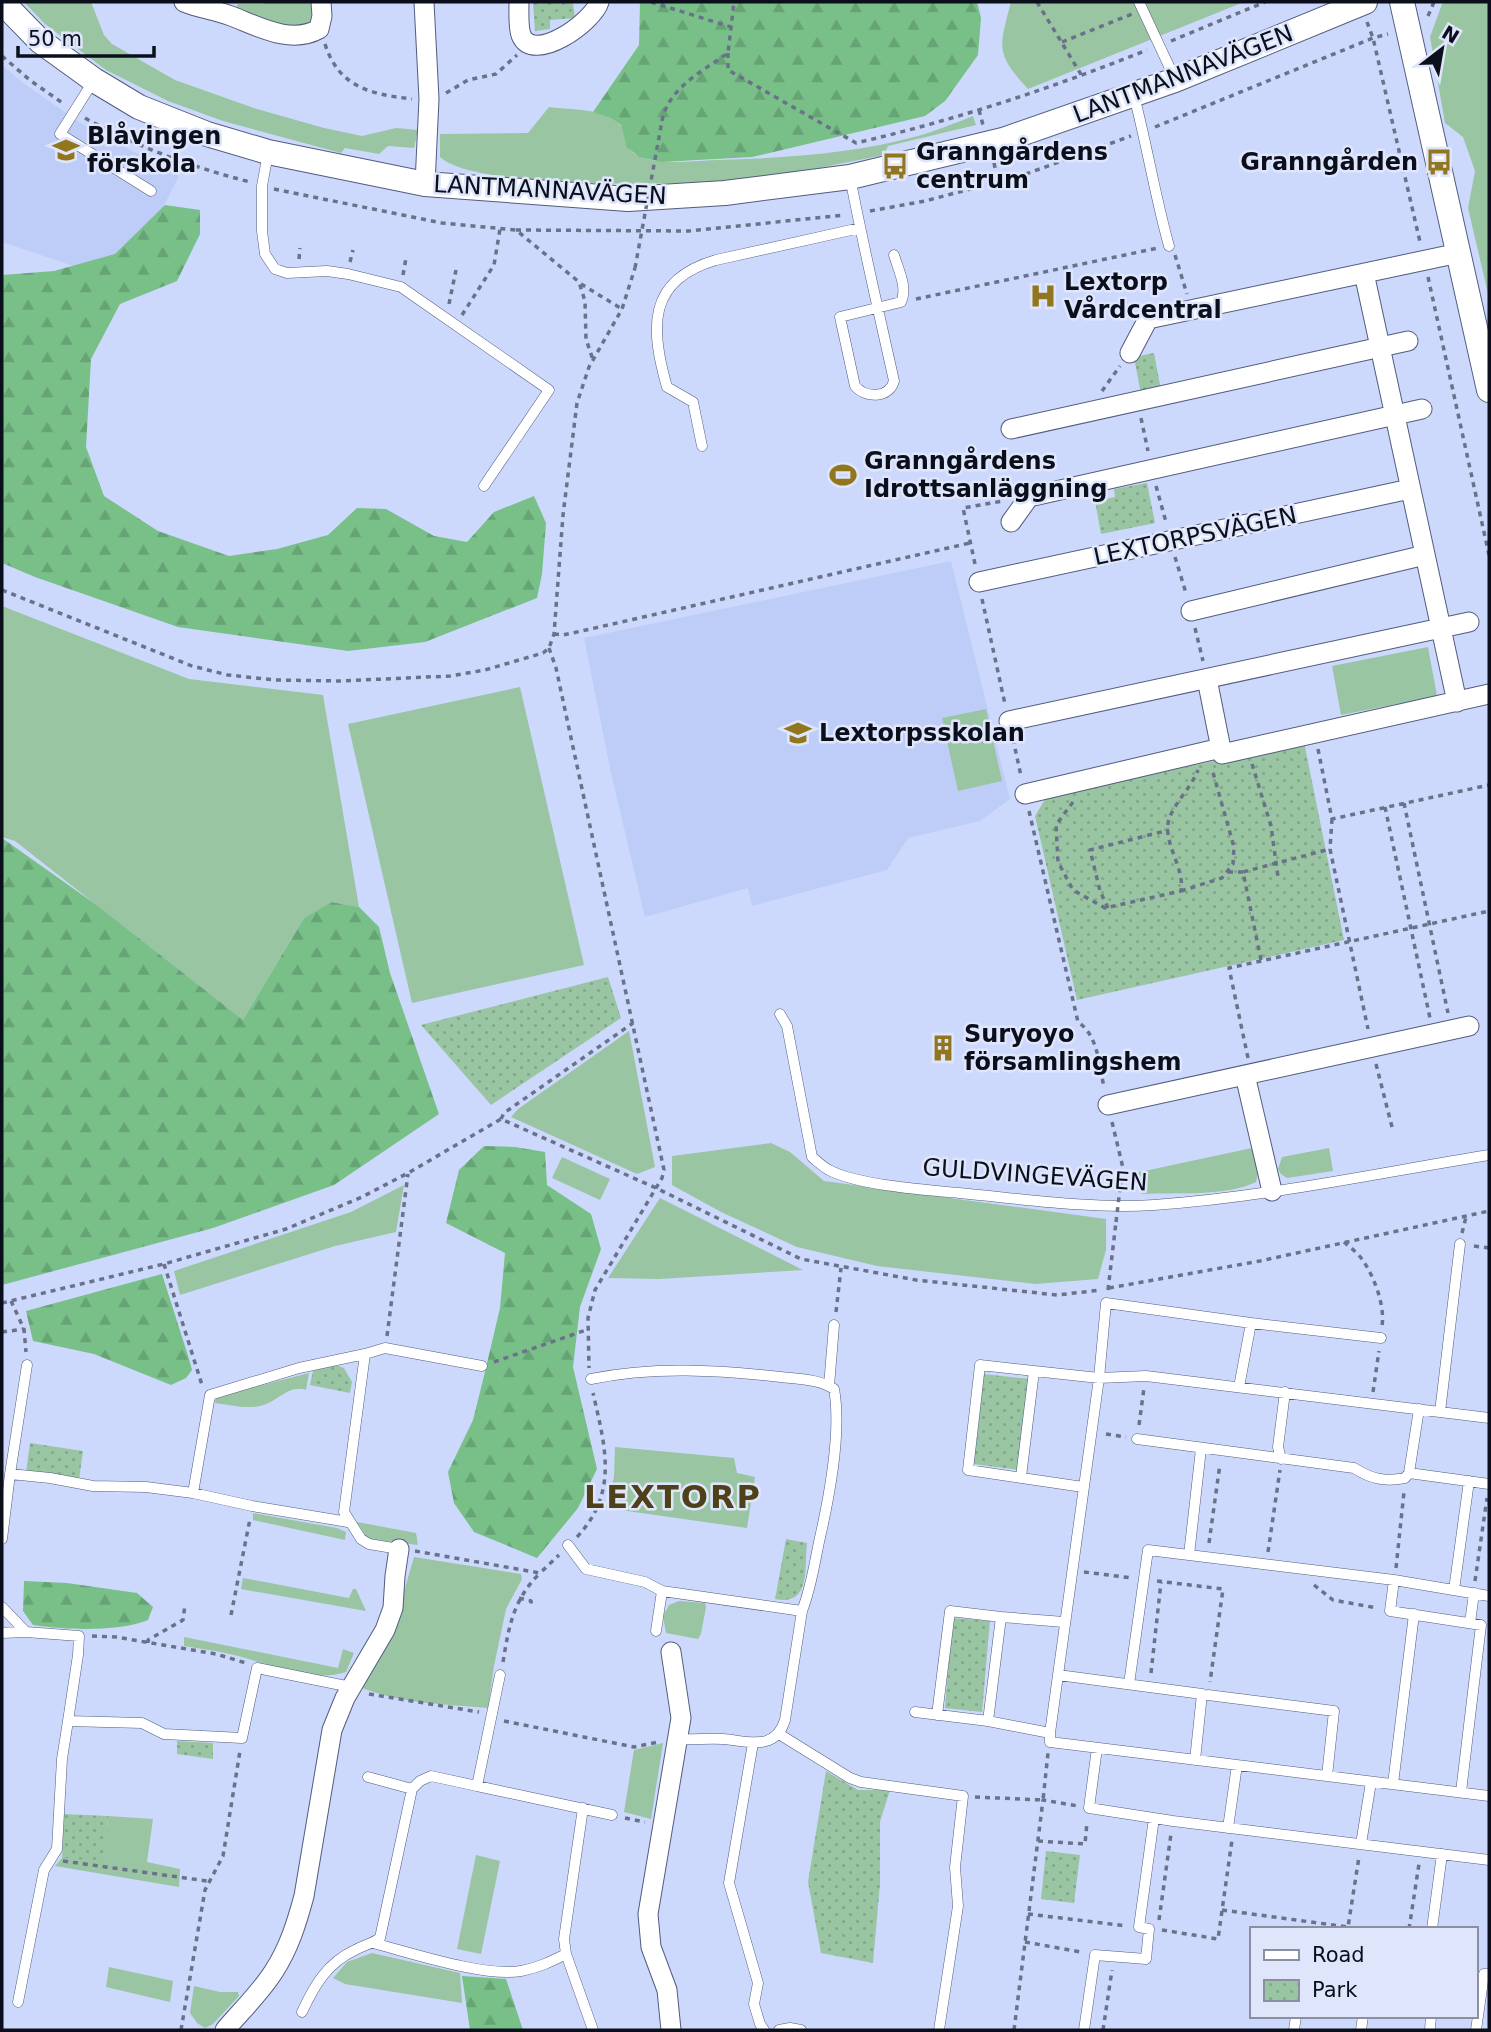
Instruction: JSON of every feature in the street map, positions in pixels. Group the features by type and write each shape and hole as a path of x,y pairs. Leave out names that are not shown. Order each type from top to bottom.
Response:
{"street":[{"name":"LANTMANNAVÄGEN","path":"2,2 40,41 94,80 139,107 207,134 268,152 425,184 628,199 725,193 850,177 1003,140 1134,96 1365,2"},
{"path":"184,2 232,16 256,27 291,35 319,29 321,2"},
{"path":"424,2 429,110 425,184"},
{"path":"519,2 521,35 527,42 539,45 568,35 587,21 599,2"},
{"path":"1402,2 1489,390"},
{"path":"1130,353 1148,319 1459,253"},
{"path":"1364,273 1457,702"},
{"path":"1011,429 1408,341"},
{"path":"1011,522 1029,497 1422,409"},
{"name":"LEXTORPSVÄGEN","path":"979,582 1410,489"},
{"path":"1191,611 1425,555"},
{"path":"1009,722 1469,622"},
{"path":"1207,679 1212,750"},
{"path":"1025,794 1212,750 1222,754 1489,694"},
{"path":"1108,1105 1451,1030"},
{"path":"1248,1074 1272,1191"},
{"path":"225,2030 272,1974 284,1954 297,1922 304,1896 327,1754 336,1721 351,1687 385,1630 393,1608 394,1576 399,1549"},
{"path":"671,1652 681,1718 648,1914 651,1947 667,1990 671,2030"}],"lane":[{"path":"1141,5 1175,80"},
{"path":"94,80 60,134 151,191"},
{"path":"1134,96 1144,132 1157,205 1169,246"},
{"path":"268,152 262,186 265,254 275,269 287,273 327,271 387,281 401,287 549,390 484,486"},
{"path":"850,177 860,228 878,308 894,381 888,392 861,394 855,386 840,317 878,308 901,302 904,296 894,255"},
{"path":"702,446 693,402 667,387 657,351 656,324 672,282 692,267 716,260 860,228"},
{"name":"GULDVINGEVÄGEN","path":"780,1014 787,1026 812,1157 828,1170 852,1179 944,1192 1112,1206 1154,1205 1272,1191 1489,1154"},
{"path":"1440,1412 1460,1244"},
{"path":"1050,1738 1099,1378 1106,1303 1381,1338"},
{"path":"1239,1387 1251,1323"},
{"path":"829,1385 834,1325"},
{"path":"193,1493 210,1395 299,1368 385,1348 482,1366"},
{"path":"365,1353 343,1506 348,1522 360,1539 369,1544 399,1549"},
{"path":"1083,1486 968,1469 980,1365 1099,1378 1146,1376 1489,1418"},
{"path":"2,1539 27,1366"},
{"path":"591,1379 654,1370 707,1370 803,1380 829,1385 834,1389 835,1437 823,1528 810,1590 802,1611 785,1720 779,1734 773,1739 754,1743 722,1739 678,1739"},
{"path":"1021,1477 1034,1371"},
{"path":"1281,1459 1278,1447 1285,1392"},
{"path":"1407,1475 1419,1409"},
{"path":"1137,1439 1354,1468 1370,1478 1391,1481 1407,1475 1489,1484"},
{"path":"1189,1555 1200,1449"},
{"path":"10,1474 93,1486 146,1487 193,1493 348,1522"},
{"path":"1454,1590 1468,1481"},
{"path":"568,1545 586,1569 645,1582 662,1591 802,1611"},
{"path":"1129,1684 1148,1550 1394,1580 1489,1596"},
{"path":"1394,1580 1390,1611 1481,1625 1461,1793"},
{"path":"656,1631 662,1591"},
{"path":"1470,1623 1474,1593"},
{"path":"2,1607 26,1632"},
{"path":"937,1715 950,1611 1064,1622"},
{"path":"1393,1784 1414,1614"},
{"path":"988,1721 1001,1617"},
{"path":"2,1633 79,1636 62,1759 57,1849 44,1870 18,2002"},
{"path":"68,1721 142,1723 164,1734 242,1738 257,1668 351,1687"},
{"path":"477,1786 500,1675"},
{"path":"1058,1675 1202,1694 1195,1760"},
{"path":"1208,1695 1334,1711 1327,1776"},
{"path":"915,1712 988,1721 1097,1748 1489,1796"},
{"path":"779,1734 850,1778 861,1782 962,1796 955,1867 958,1906 939,2030"},
{"path":"754,1743 729,1883 758,1983 754,2004 764,2030"},
{"path":"1097,1748 1088,1808 1489,1860"},
{"path":"1231,1828 1237,1765"},
{"path":"302,2012 323,1974 356,1948 380,1938 412,1789 421,1781 431,1776 612,1815"},
{"path":"368,1777 412,1789"},
{"path":"1361,1844 1371,1782"},
{"path":"583,1808 564,1939 566,1954 593,2030"},
{"path":"1084,2030 1095,1955 1146,1959 1154,1818"},
{"path":"1432,1927 1442,1854"},
{"path":"373,1943 472,1968 505,1971 520,1971 547,1964 566,1954"},
{"path":"1476,2030 1483,1973"},
{"path":"779,2030 801,2030"}],"path":[{"path":"651,2 732,27"},
{"path":"734,2 728,70 856,143 920,128 1082,76 1265,2"},
{"path":"1037,2 1082,76"},
{"path":"1062,42 1141,5"},
{"path":"1373,38 1489,555"},
{"path":"500,1675 513,1610 519,1598 581,1532 600,1501 607,1469 606,1448 588,1355 590,1303 664,1170 556,668 549,648 554,634 563,515 577,403 593,360 622,309 635,268 664,108 685,84 728,53"},
{"path":"2,56 31,81 75,112 146,149 204,171 262,186 442,223 516,230 569,271 579,282 622,309"},
{"path":"462,316 494,265 500,229"},
{"path":"904,296 920,300 1169,246 1177,259 1192,310"},
{"path":"350,264 353,250"},
{"path":"402,277 406,258"},
{"path":"449,306 456,270"},
{"path":"579,282 585,301 586,339 593,360"},
{"path":"1086,412 1130,353"},
{"path":"1151,470 1191,611 1207,679"},
{"path":"1029,497 963,508 1077,1022 1093,1037 1123,1168 1108,1288"},
{"path":"554,634 586,631 970,543"},
{"path":"2,590 192,666 228,675 276,680 340,681 450,676 534,657 549,648"},
{"path":"1315,733 1332,819 1330,849 1348,940 1392,1126"},
{"path":"1248,748 1271,826 1278,877"},
{"path":"1181,891 1183,881 1171,844 1169,820 1212,750"},
{"path":"1092,778 1056,825 1058,862 1073,890 1108,908 1214,882 1228,872 1233,864 1234,847 1212,769 1212,750"},
{"path":"1332,819 1489,785"},
{"path":"1404,803 1451,1030"},
{"path":"1385,807 1411,928 1451,1030"},
{"path":"1108,908 1100,891 1090,850 1170,830"},
{"path":"1228,872 1243,872 1330,849"},
{"path":"1243,872 1261,960"},
{"path":"1248,1074 1229,968 1489,911"},
{"path":"2,1303 164,1264 286,1229 362,1197 500,1119 504,1113 633,1023"},
{"path":"500,1119 656,1188 801,1259 916,1280 1056,1295 1260,1261 1489,1211"},
{"path":"385,1348 408,1173"},
{"path":"1344,1242 1363,1260 1378,1293 1384,1317 1372,1403"},
{"path":"164,1264 202,1385 210,1395"},
{"path":"834,1325 841,1268"},
{"path":"10,1301 23,1329 27,1366"},
{"path":"2,1332 23,1329"},
{"path":"482,1366 589,1329"},
{"path":"1090,1432 1137,1439 1146,1376"},
{"path":"1207,1558 1222,1452"},
{"path":"1266,1565 1281,1459"},
{"path":"1394,1580 1407,1475"},
{"path":"1474,1593 1489,1484"},
{"path":"231,1615 252,1506"},
{"path":"399,1549 540,1573"},
{"path":"1297,1569 1334,1600 1390,1611"},
{"path":"1072,1570 1223,1589 1208,1695"},
{"path":"1149,1687 1161,1581"},
{"path":"519,1598 531,1601 532,1608"},
{"path":"148,1643 148,1640 183,1620 185,1605"},
{"path":"79,1636 116,1637 216,1654 257,1668"},
{"path":"351,1687 374,1696 493,1716 634,1747 678,1739"},
{"path":"181,2030 207,1881 223,1856 242,1738"},
{"path":"1014,2030 1050,1738"},
{"path":"962,1796 1043,1800 1088,1808 1085,1844 1038,1841"},
{"path":"612,1815 663,1826"},
{"path":"1149,1928 1173,1821"},
{"path":"1028,1914 1218,1939 1231,1828"},
{"path":"1222,1910 1348,1927 1361,1844"},
{"path":"1409,1927 1421,1852"},
{"path":"50,1860 207,1881"},
{"path":"1321,1923 1326,1927"},
{"path":"1025,1942 1095,1955"},
{"path":"1103,2030 1114,1958"}],"shaded area":[{"name":"Blåvingen förskola","path":"2,65 82,124 179,176 124,283 2,242"},
{"name":"Lextorpsskolan","path":"951,561 1010,799 980,821 908,838 887,870 752,906 748,888 645,917 611,773 584,638"}],"green space":[{"path":"24,2 91,2 104,35 112,44 175,80 257,109 362,136 396,128 418,130 414,148 388,146 379,154 345,148 341,153 223,121 168,101 106,70 45,24"},
{"path":"314,2 314,20 296,28 286,27 234,11 238,4"},
{"path":"573,2 575,18 550,20 550,29 535,31 533,3"},
{"path":"640,2 977,2 981,18 978,55 945,101 925,116 752,157 661,162 639,157 627,147 621,125 611,118 593,112 639,45"},
{"path":"1011,2 1244,2 1028,89 1010,67 1003,49 1002,40"},
{"path":"1489,2 1489,298 1468,208 1475,171 1463,137 1445,123 1430,37 1442,4"},
{"path":"549,107 606,115 620,125 629,148 636,155 670,162 768,158 844,151 918,136 973,116 976,125 888,146 884,155 785,174 725,181 639,184 540,180 496,176 462,168 440,157 440,134 528,133"},
{"path":"165,205 200,210 200,234 177,281 120,304 91,359 86,447 104,496 158,531 229,556 277,549 328,535 357,508 386,509 434,536 467,542 494,512 534,496 546,523 542,574 537,598 425,642 348,651 178,627 2,563 2,275 54,271 115,254"},
{"path":"1154,353 1161,390 1141,394 1134,357"},
{"path":"1147,483 1155,523 1101,534 1095,501 1115,497 1114,489"},
{"path":"2,606 189,679 323,695 359,907 331,902 304,918 243,1020 15,841 2,837"},
{"path":"1428,647 1437,696 1341,715 1332,666"},
{"path":"520,687 584,965 412,1003 348,724"},
{"path":"986,709 1002,781 958,791 942,718"},
{"path":"1304,742 1344,940 1077,1000 1035,816 1047,796"},
{"path":"2,838 98,906 243,1020 304,918 331,902 359,907 379,927 390,973 439,1114 334,1185 213,1228 2,1285"},
{"path":"608,977 621,1018 491,1105 421,1025"},
{"path":"629,1031 655,1167 637,1174 511,1117 518,1109"},
{"path":"771,1143 790,1152 824,1181 1106,1219 1106,1250 1098,1279 1035,1284 877,1266 797,1247 721,1212 672,1185 672,1156"},
{"path":"484,1146 545,1152 547,1185 591,1214 601,1249 580,1307 573,1367 597,1469 578,1508 537,1558 474,1532 454,1503 448,1472 473,1420 500,1308 505,1253 446,1223 459,1170"},
{"path":"1252,1148 1258,1173 1256,1182 1244,1187 1215,1192 1142,1194 1137,1186 1135,1173"},
{"path":"1329,1148 1333,1171 1287,1178 1278,1169 1282,1157"},
{"path":"562,1157 610,1179 600,1200 552,1178"},
{"path":"404,1185 396,1232 335,1246 180,1295 174,1271 351,1212"},
{"path":"660,1198 803,1270 659,1279 608,1278"},
{"path":"162,1274 192,1370 186,1378 171,1385 94,1354 33,1341 26,1311"},
{"path":"336,1365 344,1368 352,1382 350,1393 310,1385 313,1371"},
{"path":"309,1373 306,1390 288,1392 260,1406 215,1403 216,1397"},
{"path":"983,1374 1030,1379 1019,1470 973,1464"},
{"path":"30,1443 83,1451 79,1480 26,1472"},
{"path":"615,1447 734,1458 737,1473 755,1477 747,1528 606,1508 614,1477"},
{"path":"253,1513 337,1528 346,1532 345,1540 253,1520"},
{"path":"357,1522 416,1533 418,1545 368,1539"},
{"path":"786,1539 807,1543 801,1591 787,1600 775,1599"},
{"path":"414,1557 521,1574 522,1579 506,1609 488,1708 407,1700 360,1687 391,1636"},
{"path":"243,1578 349,1598 353,1589 356,1589 366,1611 241,1589"},
{"path":"24,1581 67,1583 137,1593 153,1607 148,1620 122,1627 75,1629 33,1625 23,1611"},
{"path":"679,1601 705,1603 698,1639 666,1633 663,1616 669,1605"},
{"path":"952,1618 990,1621 982,1712 945,1708"},
{"path":"184,1637 338,1668 343,1649 354,1653 346,1672 333,1675 305,1674 231,1654 184,1646"},
{"path":"177,1741 213,1743 213,1759 177,1754"},
{"path":"663,1743 651,1819 624,1812 634,1750"},
{"path":"826,1771 858,1790 890,1790 880,1822 880,1884 873,1963 821,1953 808,1882"},
{"path":"64,1814 108,1816 106,1861 62,1858"},
{"path":"108,1816 153,1819 147,1862 180,1869 179,1887 55,1866 62,1858 105,1860"},
{"path":"1046,1851 1080,1855 1074,1903 1041,1899"},
{"path":"476,1855 500,1861 481,1954 457,1949"},
{"path":"372,1953 460,1973 462,2003 345,1984 333,1978 347,1962"},
{"path":"109,1967 173,1981 170,2002 106,1987"},
{"path":"462,1976 506,1979 523,2030 470,2030"},
{"path":"194,1986 220,1992 238,1992 239,1996 213,2024 205,2028 197,2023 190,2013"}],"place":[{"name":"Blåvingen förskola","path":"66,150"},
{"name":"Granngården","path":"1439,162"},
{"name":"Granngårdens centrum","path":"895,166"},
{"name":"Lextorp Vårdcentral","path":"1043,296"},
{"name":"Granngårdens Idrottsanläggning","path":"843,475"},
{"name":"Lextorpsskolan","path":"798,733"},
{"name":"Suryoyo församlingshem","path":"943,1048"}],"district":[{"name":"LEXTORP","path":"673,1497"}]}
